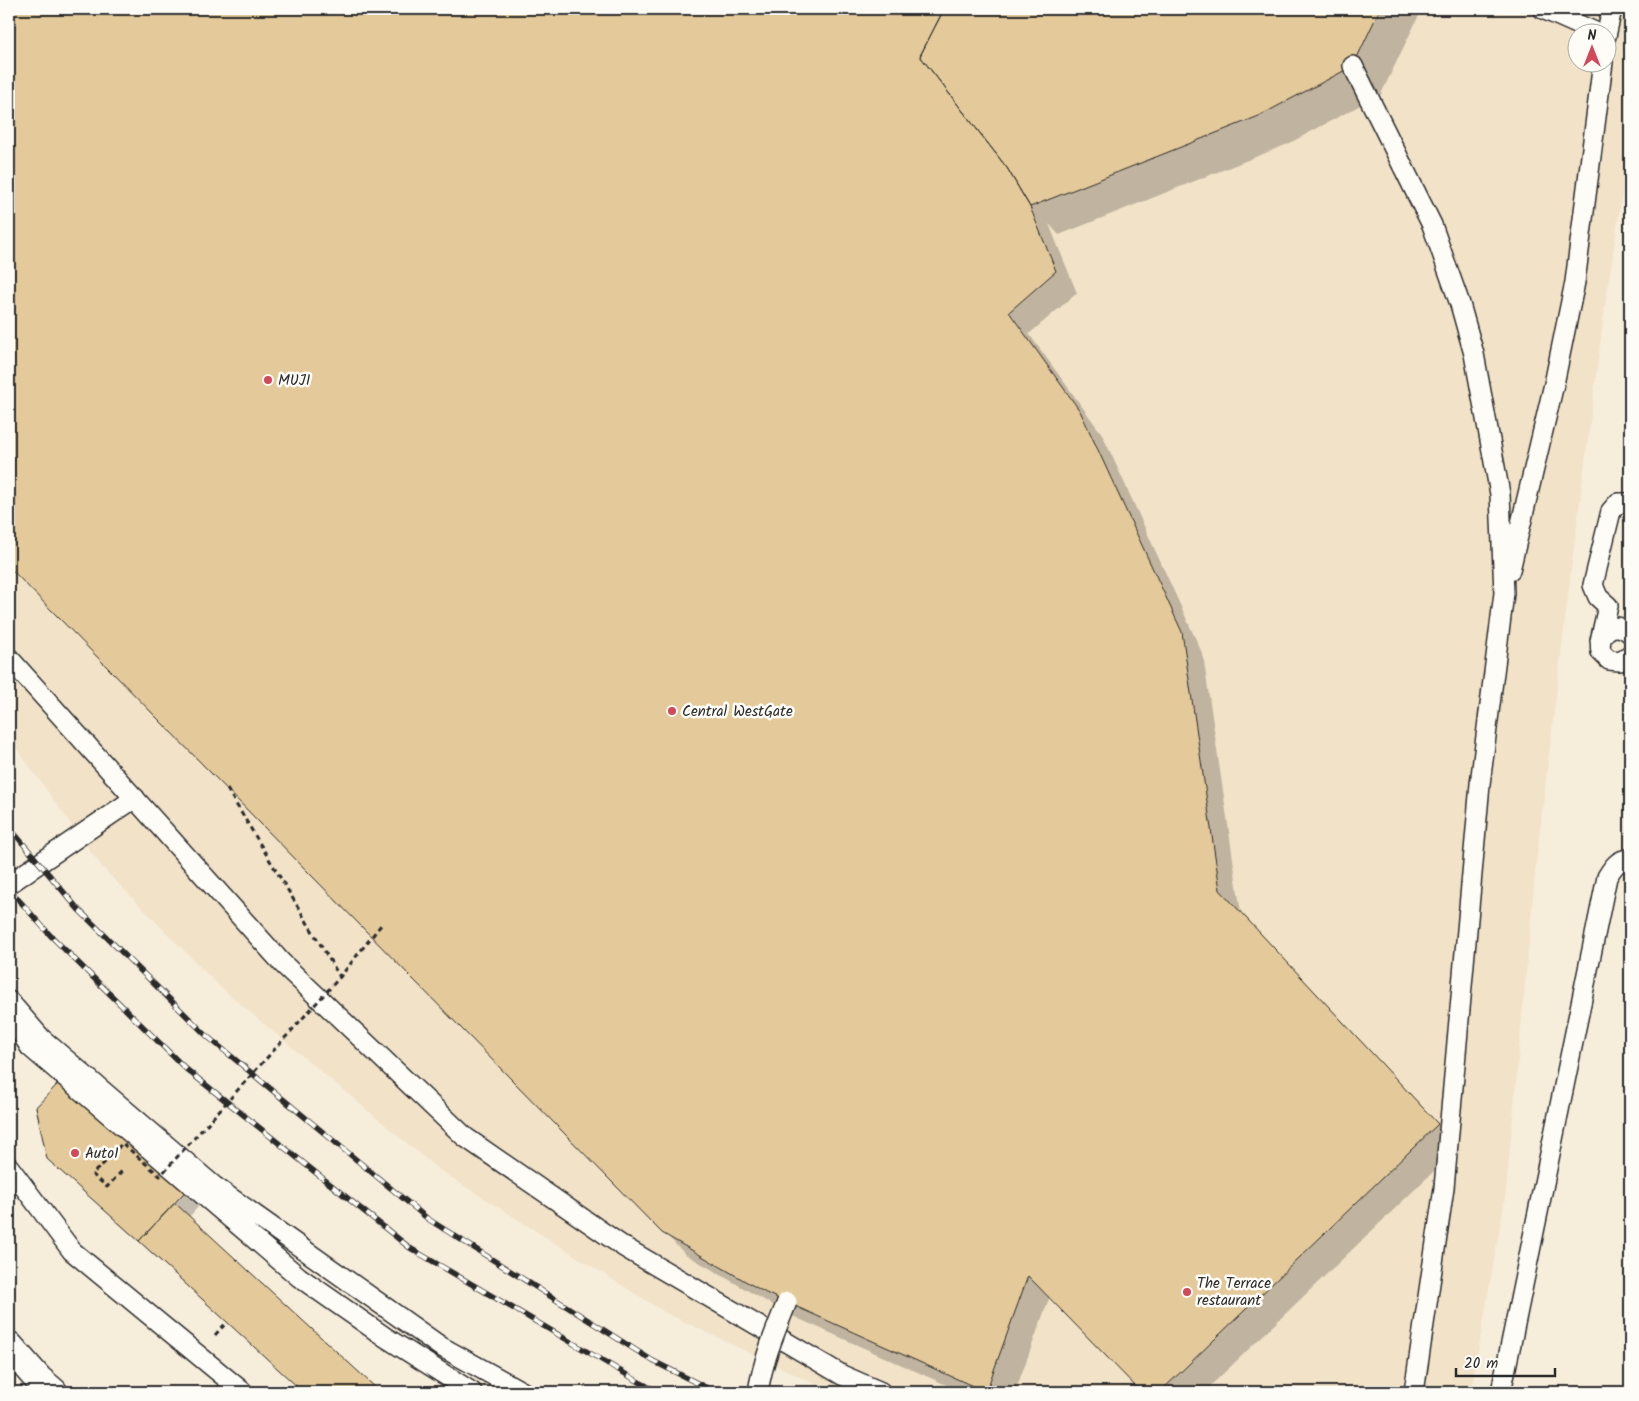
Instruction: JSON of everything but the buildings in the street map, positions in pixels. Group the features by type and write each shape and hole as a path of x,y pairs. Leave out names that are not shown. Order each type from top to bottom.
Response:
{"main road":[{"path":"9,1346 39,1380 53,1392"}],"lane":[{"path":"1544,9 1573,22"},
{"path":"1609,22 1612,9"},
{"path":"1353,66 1432,225 1460,304 1474,354 1500,494 1504,593"},
{"path":"1414,1392 1444,1188 1480,784 1504,593 1554,384 1575,282 1602,72"},
{"path":"1625,661 1604,656 1601,652 1600,641 1608,606 1598,597 1593,585 1611,512 1618,503 1630,503"},
{"path":"1600,641 1601,636 1609,628 1621,627 1630,633"},
{"path":"9,658 282,963 465,1137 624,1247 842,1375 881,1392"},
{"path":"9,884 135,798"},
{"path":"1501,1392 1607,877 1615,864 1622,860 1630,859"},
{"path":"9,1001 41,1038 214,1186 494,1385 523,1392"},
{"path":"9,1014 30,1047 299,1277 385,1337 472,1392"},
{"path":"9,1168 72,1250 243,1392"},
{"path":"758,1392 762,1370 771,1341 787,1302"}],"path":[{"path":"227,789 340,976"},
{"path":"122,1172 107,1187 92,1174 122,1144 160,1176 340,976 381,925"}],"shaded area":[{"name":"Central WestGate","path":"9,9 1630,9 1630,141 1605,306 1536,863 1506,1191 1471,1392 832,1392 666,1313 438,1169 220,987 103,868 9,738"}],"railway":[{"path":"9,827 78,909 208,1037 428,1219 653,1361 715,1392"},
{"path":"9,889 50,935 186,1069 410,1248 658,1392"}],"place":[{"name":"MUJI","path":"268,380"},
{"name":"Central WestGate","path":"672,711"},
{"name":"Auto1","path":"75,1153"},
{"name":"The Terrace restaurant","path":"1187,1292"}]}
